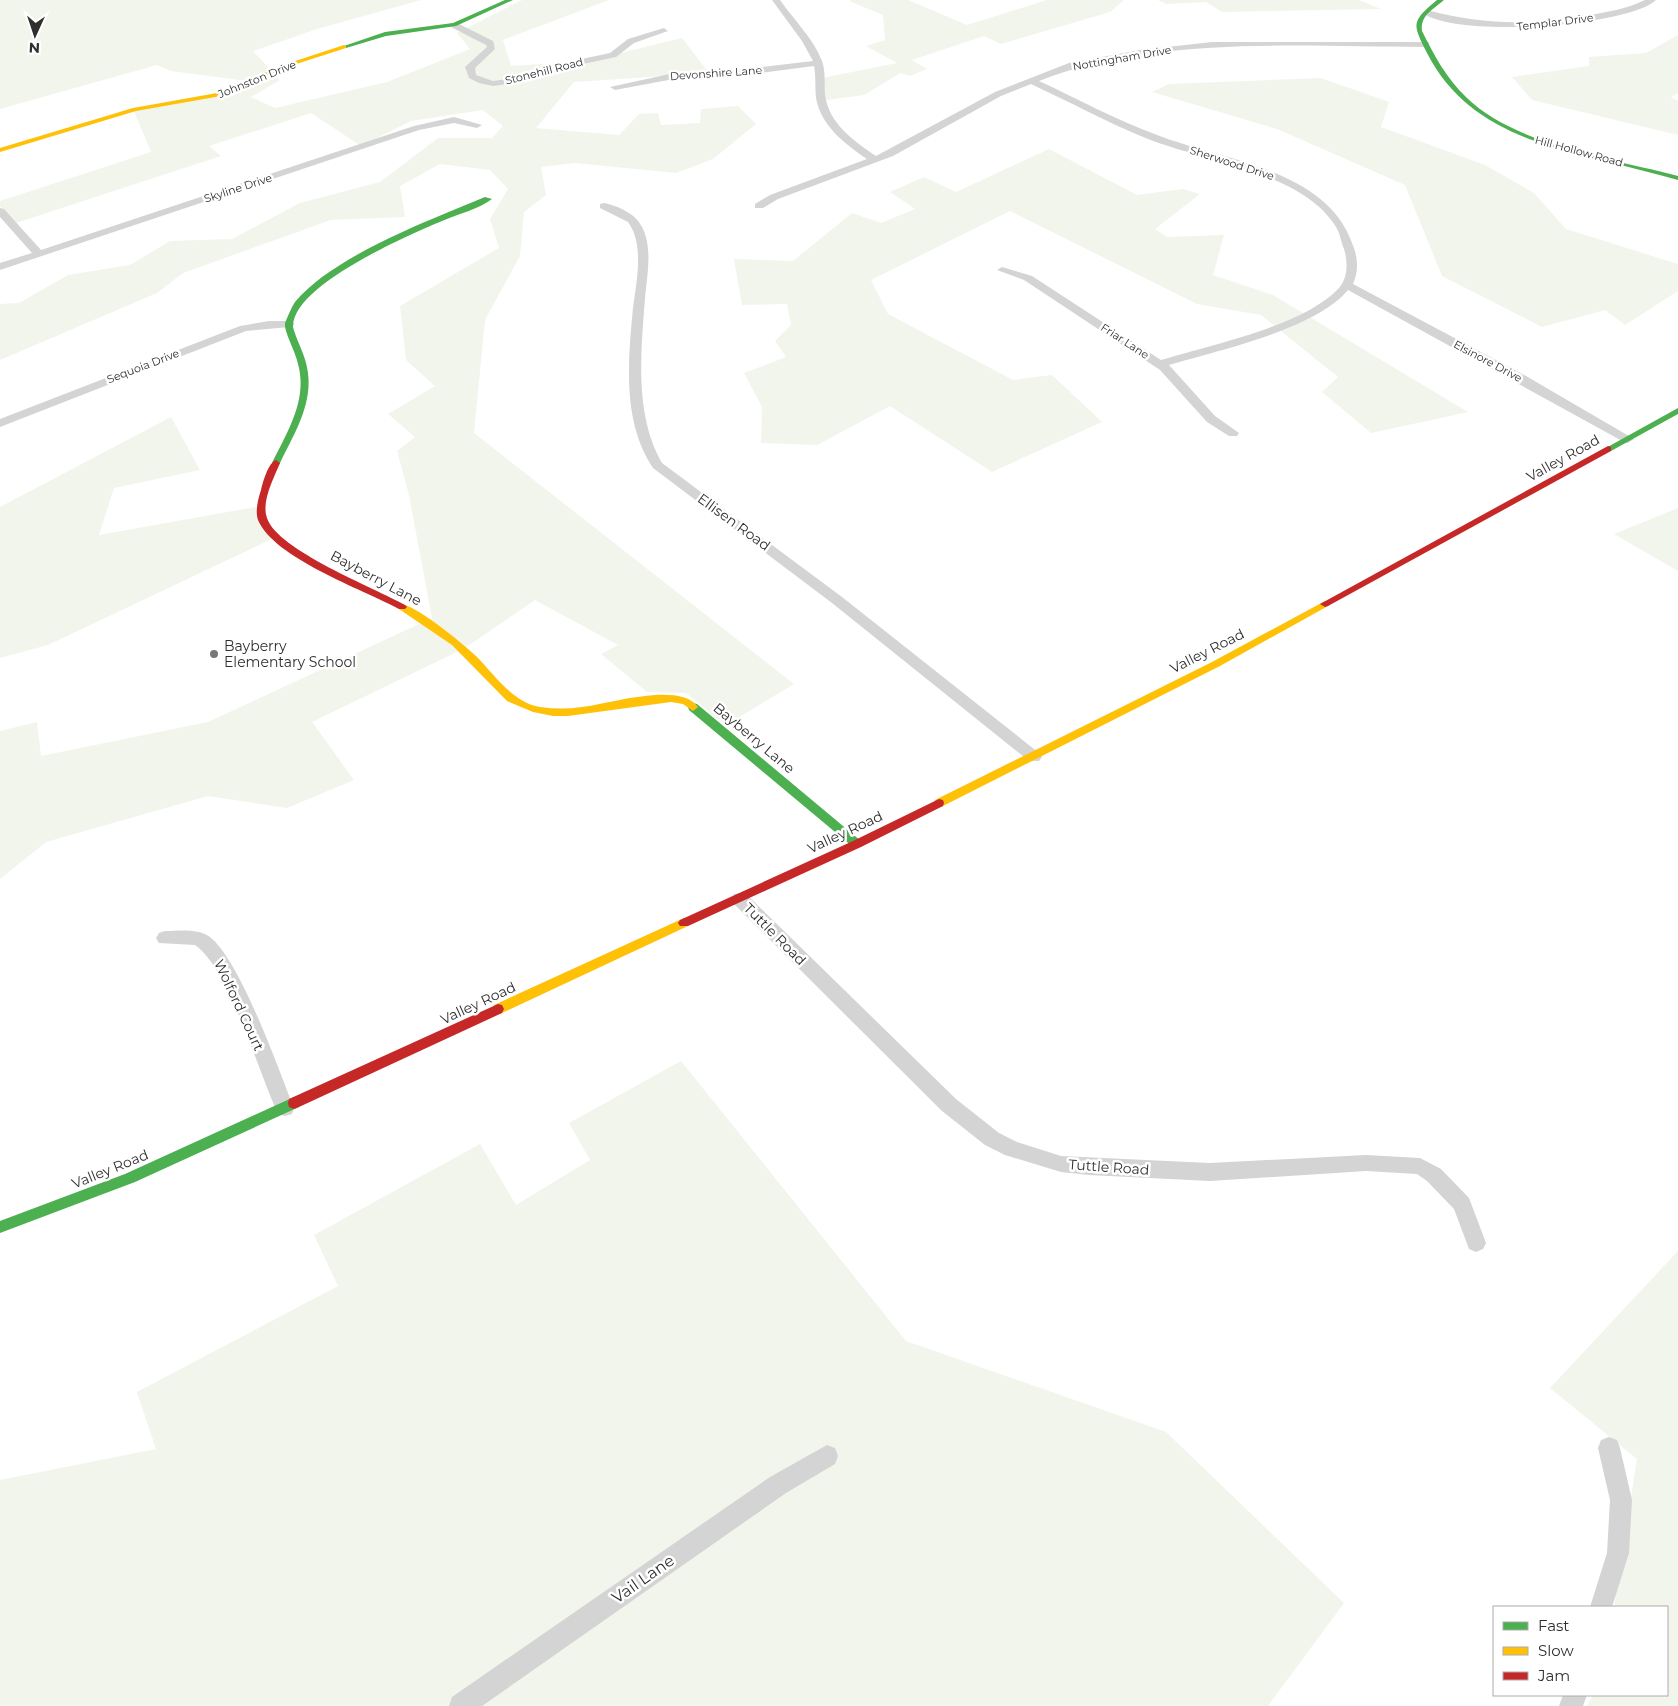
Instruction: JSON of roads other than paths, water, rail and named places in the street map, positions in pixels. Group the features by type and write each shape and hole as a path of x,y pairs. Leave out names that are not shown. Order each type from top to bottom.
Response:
{"street":[{"name":"Johnston Drive","path":"0,150 111,115 219,95 285,66 385,34 454,25 510,0"},
{"path":"776,0 800,30 818,63 821,97 827,118 854,145 874,159"},
{"path":"1427,13 1441,0"},
{"name":"Templar Drive","path":"1427,13 1470,23 1500,27 1527,27 1610,14 1637,7 1652,0"},
{"name":"Hill Hollow Road","path":"1427,13 1418,22 1418,27 1450,86 1465,103 1488,118 1528,138 1556,147 1647,168 1678,178"},
{"name":"Stonehill Road","path":"454,25 490,42 492,47 470,67 472,76 488,82 510,81 559,66 614,55 630,41 664,31"},
{"name":"Nottingham Drive","path":"759,206 774,197 915,142 986,99 1031,81 1089,62 1161,50 1249,44 1426,44"},
{"name":"Devonshire Lane","path":"616,87 680,75 736,73 818,63"},
{"name":"Sherwood Drive","path":"1031,81 1150,136 1262,171 1306,194 1332,214 1344,230 1351,258 1351,278 1348,285"},
{"name":"Skyline Drive","path":"0,267 418,128 454,120 477,124"},
{"path":"289,324 296,307 305,293 330,273 362,256 488,199"},
{"name":"Ellisen Road","path":"604,206 625,213 634,222 641,246 643,264 635,386 637,411 650,457 657,465 837,600 1034,757"},
{"path":"0,212 39,254"},
{"name":"Friar Lane","path":"1002,270 1028,278 1159,364 1211,419 1233,433"},
{"path":"1159,364 1289,323 1314,311 1348,285"},
{"name":"Elsinore Drive","path":"1348,285 1628,439"},
{"name":"Sequoia Drive","path":"0,422 244,328 269,324 289,324"},
{"name":"Bayberry Lane","path":"289,324 308,384 307,395 263,497 262,516 267,530 299,555 412,613 455,643 501,690 520,704 547,711 576,710 668,698 686,701 857,844"},
{"name":"Valley Road","path":"0,1227 130,1178 857,844 1034,757 1308,615 1678,411"},
{"name":"Tuttle Road","path":"740,898 949,1105 992,1139 1012,1149 1061,1164 1089,1167 1210,1172 1366,1163 1420,1166 1434,1176 1462,1204 1476,1244"},
{"name":"Wolford Court","path":"165,938 185,937 202,940 213,952 240,1002 285,1108"},
{"path":"1601,1606 1618,1553 1621,1500 1609,1448"},
{"name":"Vail Lane","path":"461,1706 778,1485 827,1456"}],"place":[{"name":"Bayberry Elementary School","path":"214,654"}]}
